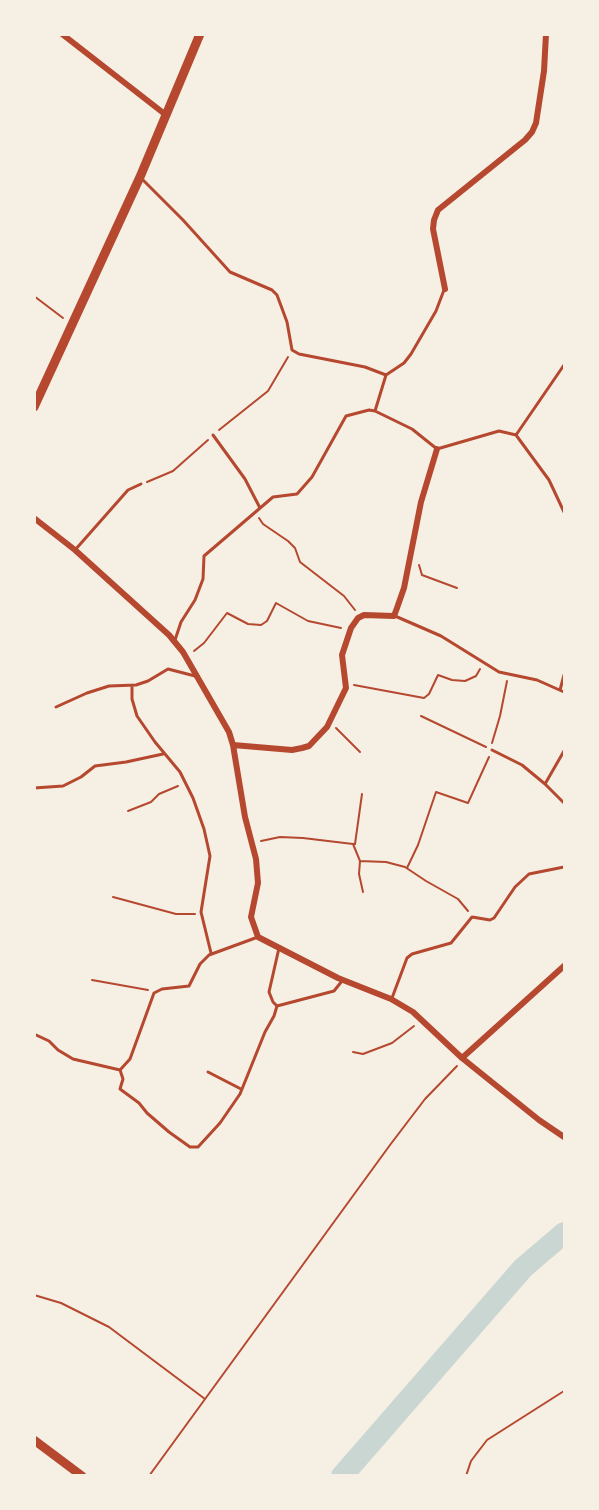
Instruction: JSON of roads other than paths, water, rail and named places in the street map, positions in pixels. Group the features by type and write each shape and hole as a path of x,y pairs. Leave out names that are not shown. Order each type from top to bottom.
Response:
{"main road":[{"path":"34,407 140,177 200,34"},
{"path":"34,1440 82,1476"}],"street":[{"path":"62,34 166,115"},
{"path":"445,289 433,229 434,220 438,210 532,132 536,123 544,70 546,34"},
{"path":"233,746 292,750 302,748 309,746 329,723 346,688 342,655 349,631 360,617 370,614 394,616 404,588 421,501 436,449"},
{"path":"34,518 75,550 174,642 186,657 229,732 245,816 256,859 258,882 251,917 258,937 342,980 391,999 413,1012 463,1058 539,1120 564,1137"},
{"path":"463,1058 564,966"}],"lane":[{"path":"140,177 230,272 272,290 277,295 284,313 292,350 299,354 365,367 386,375"},
{"path":"375,411 386,375 404,363 416,347 445,289"},
{"path":"516,435 564,365"},
{"path":"174,642 181,622 195,600 203,579 204,556 273,497 297,494 312,477 346,416 375,411 412,429 436,449 499,431 516,435 549,480 564,512"},
{"path":"213,435 245,479 260,508"},
{"path":"75,550 128,490 141,484"},
{"path":"394,616 441,636 483,664 508,675 537,680 564,692"},
{"path":"56,706 109,686 132,685 148,681 168,669 196,676"},
{"path":"560,690 564,675"},
{"path":"132,685 132,699 137,716 164,753 170,757 185,782 204,829 210,856 201,912 211,953"},
{"path":"492,750 522,765 564,803"},
{"path":"545,784 564,751"},
{"path":"34,788 63,786 81,777 95,766 126,762 164,753"},
{"path":"391,999 407,958 412,954 451,943 472,917 490,920 494,918 515,887 529,874 564,867"},
{"path":"120,1070 130,1059 156,992 189,986 201,964 211,953 258,937"},
{"path":"277,1006 269,992 279,948"},
{"path":"277,1006 333,991 342,980"},
{"path":"120,1070 123,1079 120,1089 140,1103 147,1113 169,1132 194,1148 198,1147 220,1123 240,1094 277,1006"},
{"path":"34,1034 50,1041 58,1050 73,1059 120,1070"},
{"path":"208,1072 241,1089"}],"waterway":[{"path":"342,1476 523,1268 564,1233"}]}
